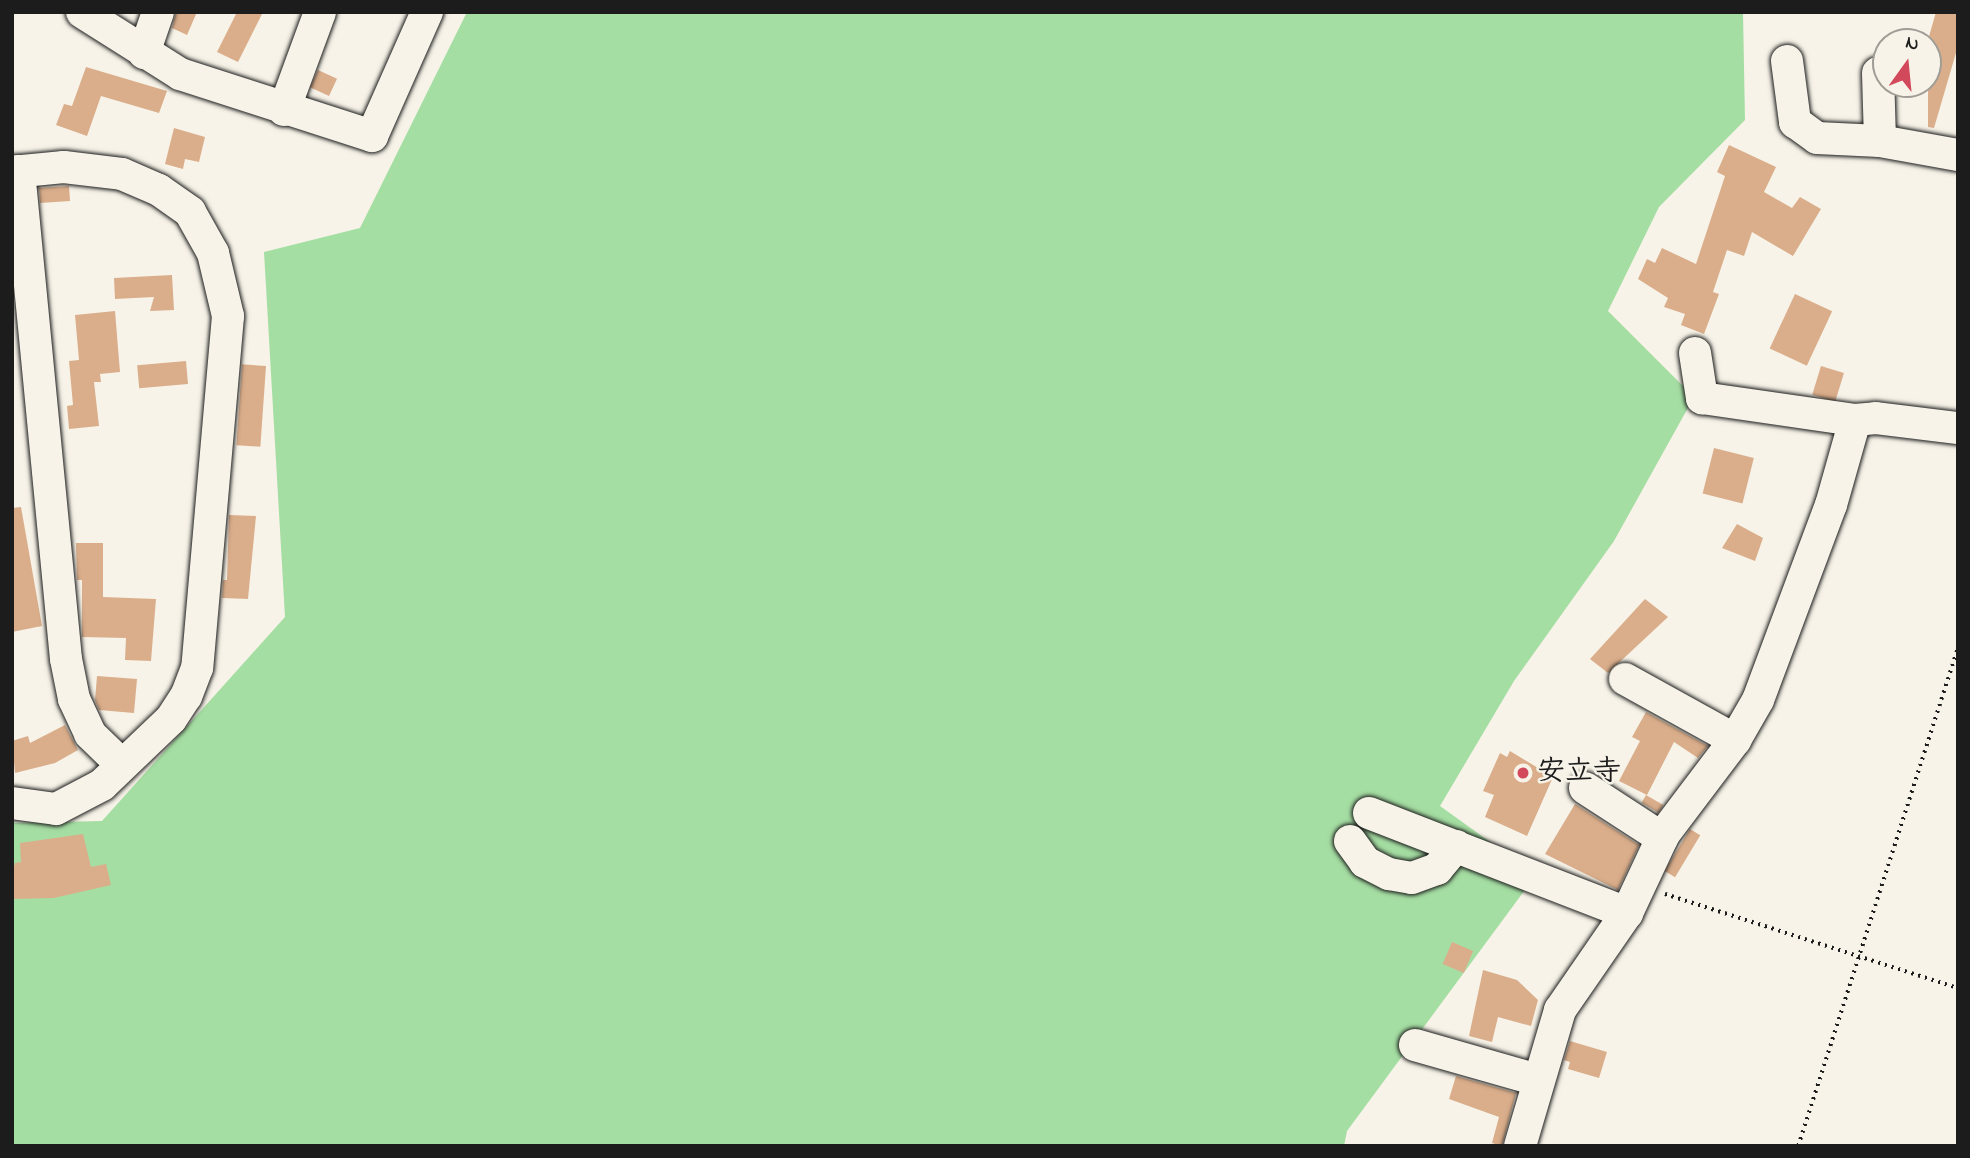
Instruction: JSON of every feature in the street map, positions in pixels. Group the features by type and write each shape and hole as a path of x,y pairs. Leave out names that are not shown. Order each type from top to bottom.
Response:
{"street":[{"path":"82,12 180,74 284,110 372,136 427,12"},
{"path":"144,53 158,12"},
{"path":"284,110 320,12"},
{"path":"1787,61 1796,122 1817,138 1880,141 1958,155"},
{"path":"1879,98 1880,141"},
{"path":"12,803 55,809 102,785 171,719 197,668 228,316 213,253 190,212 159,190 122,174 64,167 16,172 66,659 74,699 90,734 121,764"},
{"path":"1695,353 1702,398 1855,420 1876,418 1958,428"},
{"path":"1520,1146 1560,1010 1634,899 1662,838 1735,740 1758,700 1798,599 1855,420"},
{"path":"1625,679 1735,740"},
{"path":"1586,788 1662,838"},
{"path":"1368,813 1456,846 1634,899"},
{"path":"1350,841 1365,862 1389,874 1412,878 1437,869 1456,846"},
{"path":"1415,1045 1538,1080"}],"path":[{"path":"1798,1146 1958,647"},
{"path":"1634,899 1958,988"}],"green space":[{"path":"467,12 1743,12 1745,120 1659,207 1608,311 1694,397 1614,541 1514,681 1440,806 1536,875 1347,1131 1344,1146 12,1146 12,823 102,821 285,617 264,252 360,228"}],"building":[{"path":"176,12 197,12 187,35 172,28"},
{"path":"237,12 263,12 238,62 217,52"},
{"path":"1936,12 1958,12 1958,46 1934,128 1928,127 1928,98 1942,98 1942,28 1931,28"},
{"path":"86,67 167,91 159,113 101,96 87,136 56,125 64,104 72,106"},
{"path":"318,70 337,79 329,96 310,87"},
{"path":"174,128 205,137 199,162 185,159 183,169 165,164"},
{"path":"1729,145 1776,167 1764,192 1792,208 1800,197 1821,209 1793,256 1752,232 1744,256 1727,250 1713,292 1719,294 1704,334 1681,325 1685,314 1664,307 1668,298 1638,279 1647,259 1655,263 1662,248 1696,264 1725,176 1717,172"},
{"path":"69,186 70,201 40,203 39,188"},
{"path":"172,275 174,310 150,311 154,297 115,299 114,278"},
{"path":"1795,294 1832,311 1807,366 1770,348"},
{"path":"115,311 120,372 100,374 101,382 94,382 99,426 69,429 67,406 73,405 69,361 79,360 75,315"},
{"path":"186,361 188,384 139,388 137,365"},
{"path":"242,364 266,366 260,447 236,445"},
{"path":"1821,366 1844,373 1835,402 1812,395"},
{"path":"1714,448 1754,458 1742,504 1703,494"},
{"path":"21,507 42,626 12,632 12,508"},
{"path":"229,515 256,516 248,599 222,598 223,580 227,580"},
{"path":"1737,524 1763,538 1755,561 1722,548"},
{"path":"76,543 103,543 103,597 156,599 151,661 125,660 126,638 82,637 82,580 77,580"},
{"path":"1645,599 1668,617 1608,673 1590,659"},
{"path":"97,676 137,679 134,713 99,710 95,700"},
{"path":"1646,712 1708,746 1698,758 1674,742 1647,795 1619,781 1640,741 1632,737"},
{"path":"65,725 78,750 55,763 15,773 12,741 28,736 30,743"},
{"name":"安立寺","path":"1510,751 1553,777 1527,836 1485,817 1494,795 1483,791 1500,753 1507,757"},
{"path":"1646,795 1663,805 1659,813 1642,803"},
{"path":"1575,804 1639,845 1618,890 1545,854"},
{"path":"1690,829 1700,835 1675,877 1665,871"},
{"path":"83,834 91,867 106,864 111,885 54,898 12,899 12,873 15,863 21,862 20,843"},
{"path":"1452,942 1473,951 1464,973 1443,964"},
{"path":"1483,970 1517,980 1538,1000 1531,1026 1498,1017 1492,1042 1469,1036"},
{"path":"1570,1041 1607,1052 1599,1078 1568,1069 1570,1062 1564,1060"},
{"path":"1456,1076 1516,1093 1502,1146 1492,1143 1499,1117 1449,1099"}],"place":[{"name":"安立寺","path":"1523,773"}]}
